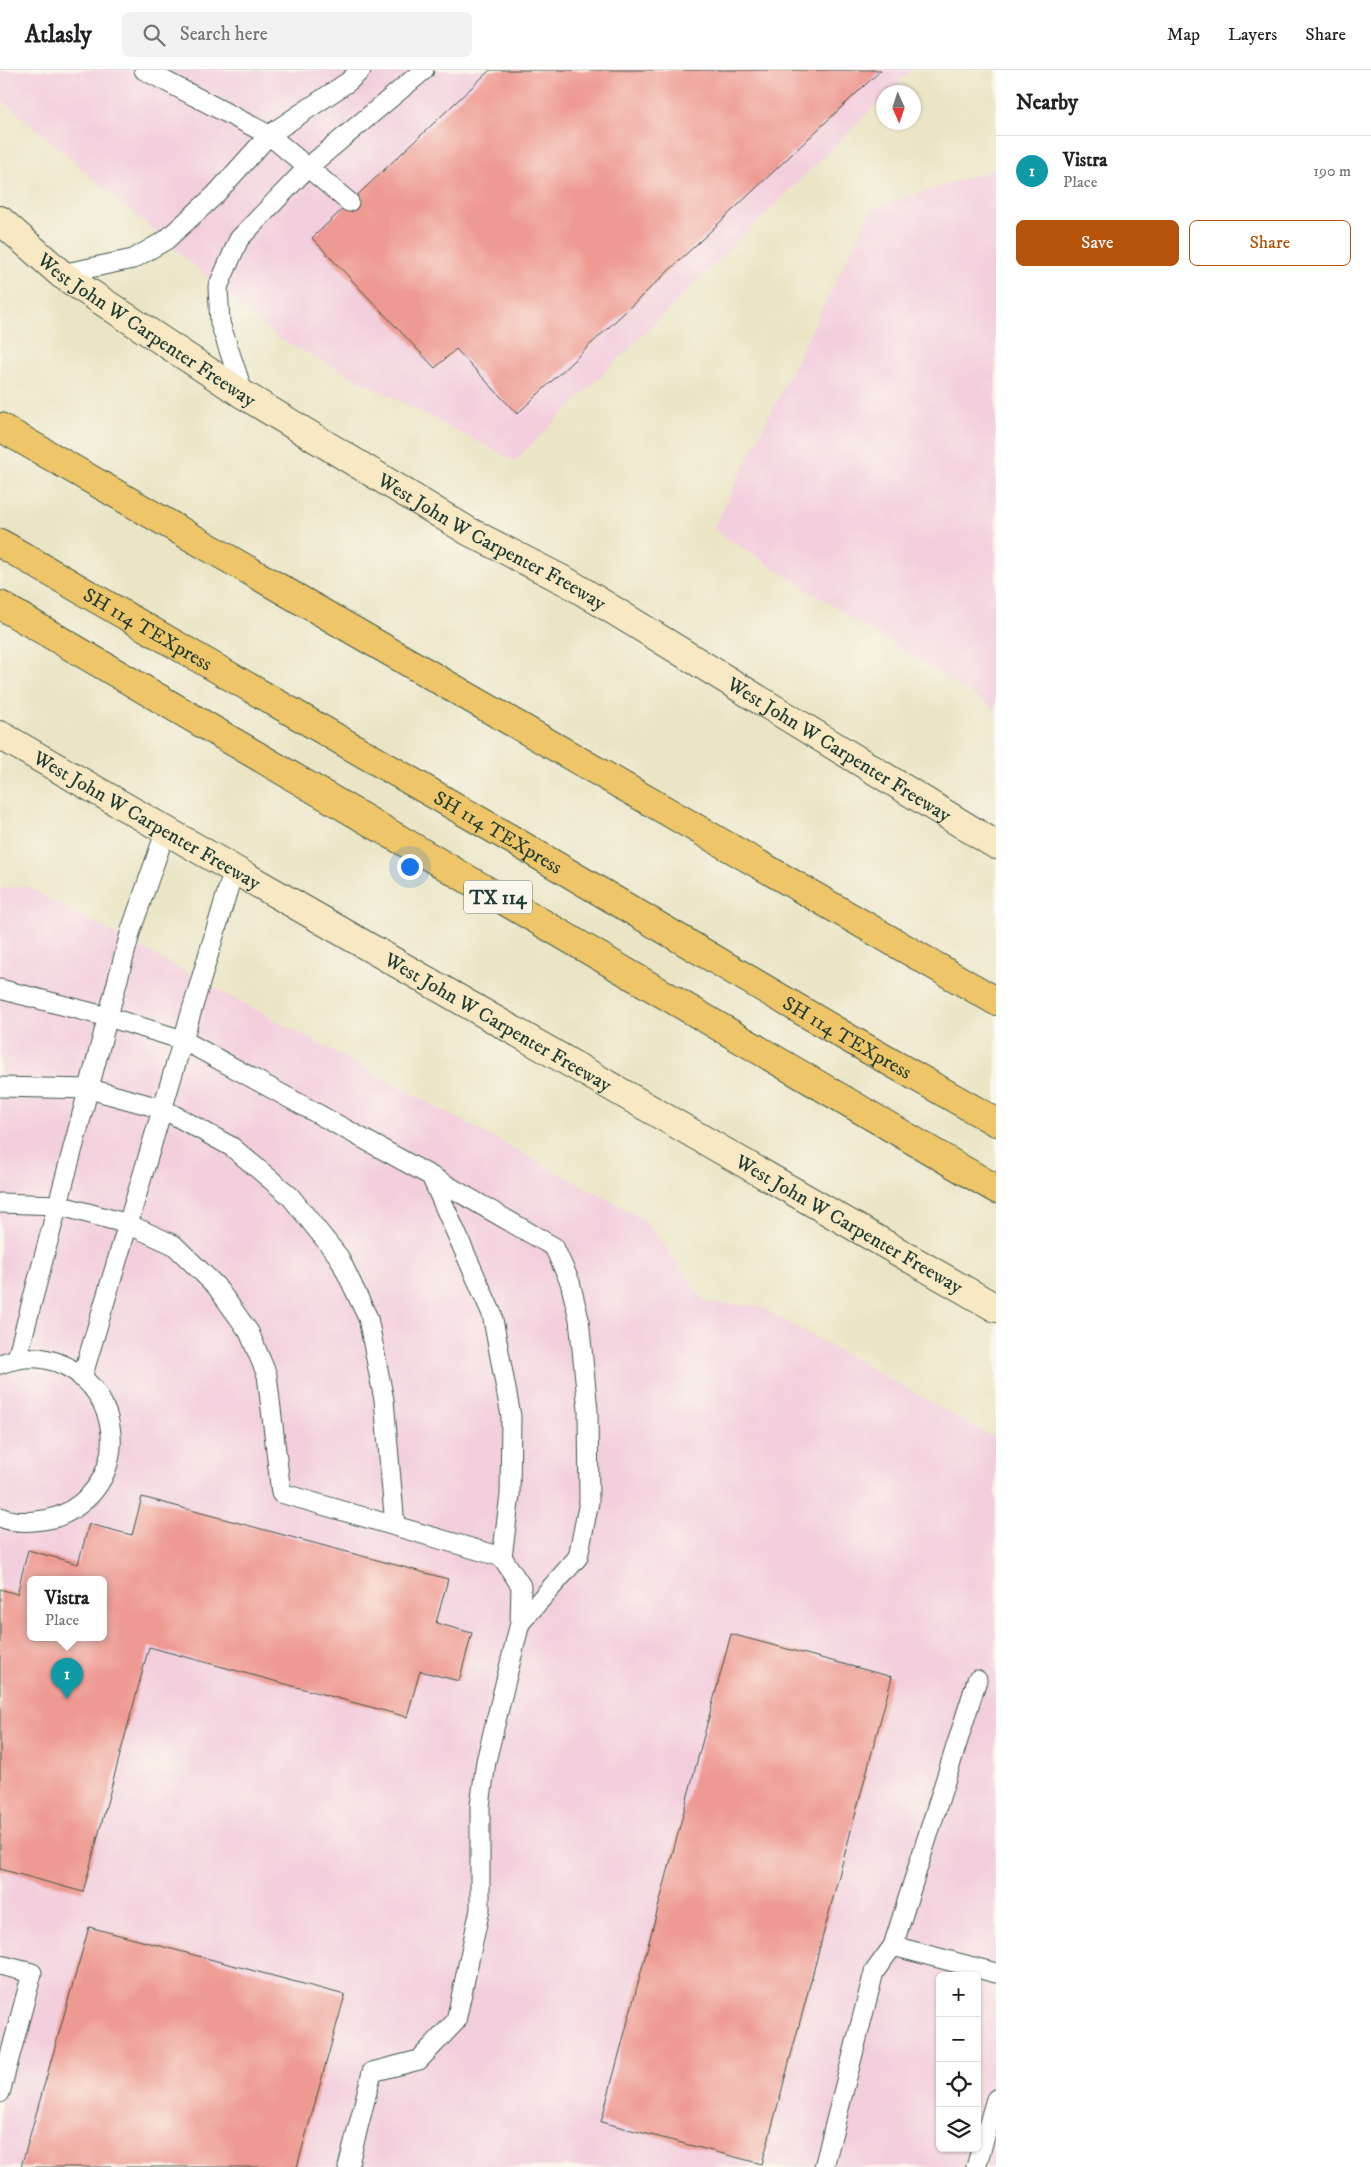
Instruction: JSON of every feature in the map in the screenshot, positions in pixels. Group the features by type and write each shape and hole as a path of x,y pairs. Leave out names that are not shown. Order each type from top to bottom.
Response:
{"highway":[{"path":"0,427 996,1001"},
{"name":"SH 114 TEXpress","path":"0,543 520,844 848,1038 996,1122"},
{"name":"TX 114","path":"0,605 996,1189"},
{"path":"848,1038 996,1136"}],"main road":[{"name":"West John W Carpenter Freeway","path":"0,220 61,274 244,395 468,531 586,593 996,845"},
{"name":"West John W Carpenter Freeway","path":"0,735 996,1308"}],"lane":[{"path":"144,70 269,135 349,202"},
{"path":"61,274 133,260 166,240 214,196 269,135 348,82 361,70"},
{"path":"244,395 220,323 218,287 239,239 307,168 424,70"},
{"path":"0,1517 30,1522 56,1518 80,1505 99,1485 110,1461 112,1434 106,1408 92,1385 70,1368 45,1358 8,1361 58,1205 131,930 166,830"},
{"path":"82,1378 234,869"},
{"path":"0,989 108,1017 183,1040 431,1176 554,1247 570,1282 579,1319 588,1410 589,1502 578,1557 520,1623"},
{"path":"0,1087 90,1089 163,1109 232,1147 290,1196 339,1257 368,1318 384,1400 395,1526"},
{"path":"348,2167 372,2072 419,2060 456,2021 480,1909 480,1806 486,1761 520,1623 521,1586 502,1557 510,1495 512,1416 492,1314 431,1176"},
{"path":"0,1203 58,1205 128,1224 174,1245 216,1286 249,1332 267,1375 281,1493 502,1557"},
{"path":"824,2167 874,1972 894,1946 977,1680"},
{"path":"894,1946 996,1973"},
{"path":"0,1965 32,1973 0,2093"},
{"path":"976,2167 996,2099"}],"shaded area":[{"path":"0,70 912,70 896,85 876,85 876,105 515,461 278,338 0,98"},
{"path":"996,169 996,710 713,529 872,208"},
{"path":"26,886 644,1219 706,1303 759,1306 996,1439 996,2167 0,2167 0,889"}],"building":[{"path":"490,70 881,70 517,414 456,349 435,368 312,238"},
{"path":"142,1497 448,1579 436,1623 472,1633 459,1681 420,1671 407,1717 149,1647 83,1892 0,1869 0,1589 17,1594 28,1550 78,1564 89,1524 132,1535"},
{"path":"731,1634 892,1677 762,2164 601,2122"},
{"path":"89,1927 345,1995 297,2167 21,2167"}],"place":[{"name":"Vistra","path":"67,1699"}]}
